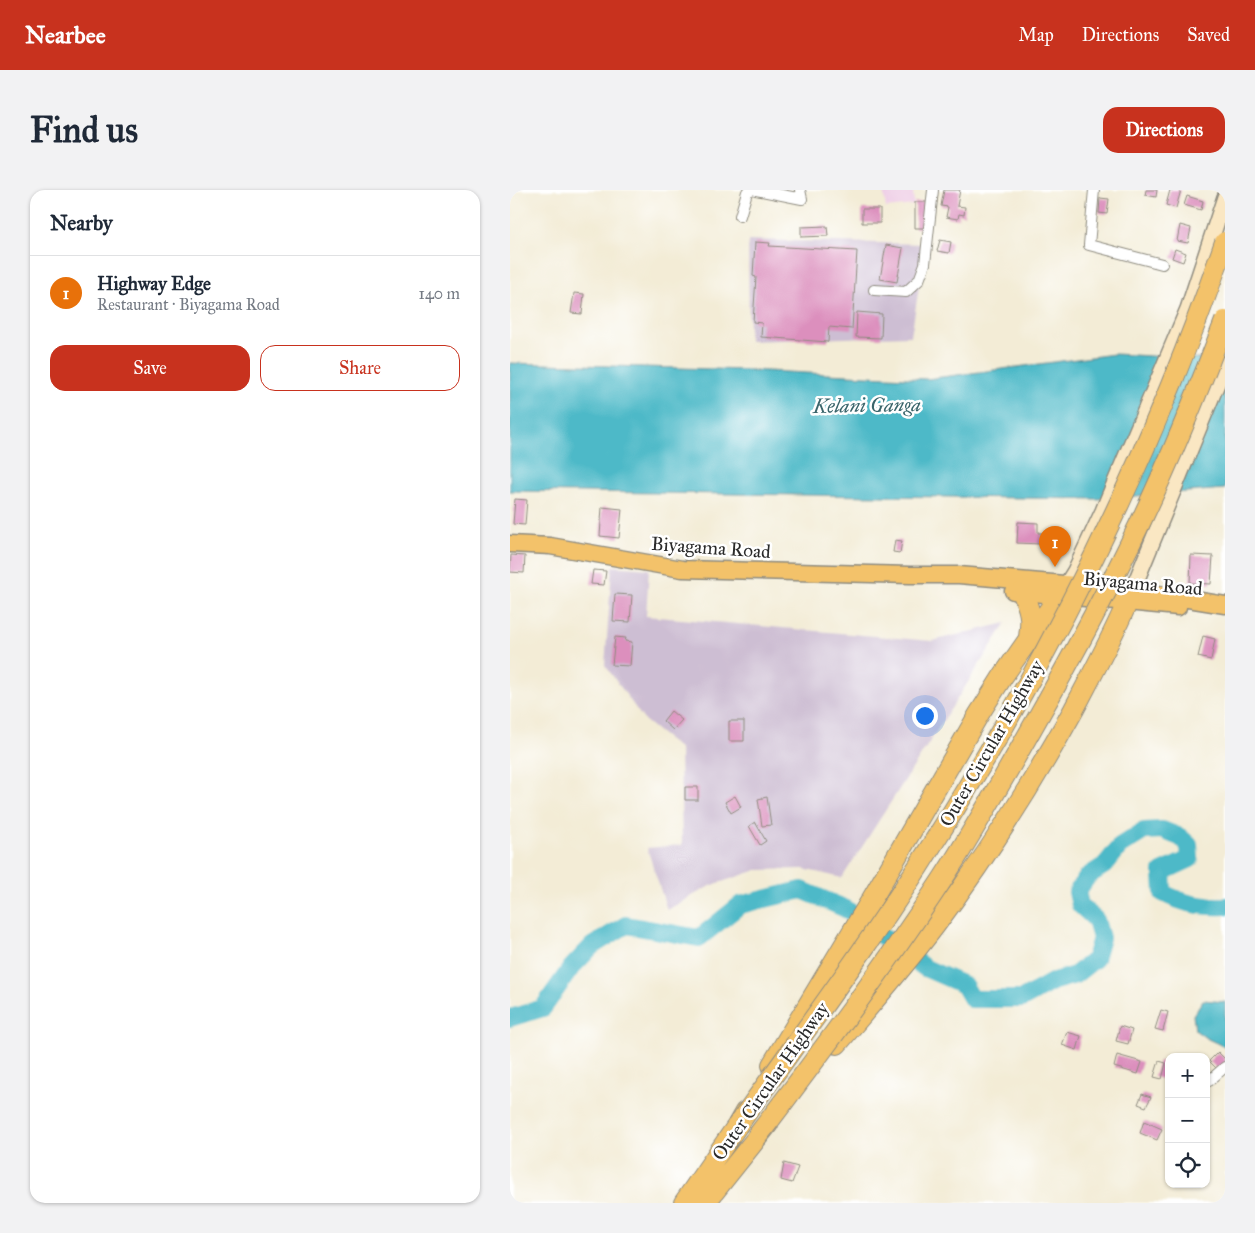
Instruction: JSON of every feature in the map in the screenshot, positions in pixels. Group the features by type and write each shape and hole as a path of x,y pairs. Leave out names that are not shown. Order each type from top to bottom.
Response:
{"highway":[{"name":"Outer Circular Highway","path":"684,1203 862,951 979,769 1062,620 1116,511 1154,428 1213,278 1225,242"},
{"name":"Outer Circular Highway","path":"705,1203 842,1025 885,964 944,878 1006,775 1071,660 1141,522 1179,437 1225,321"},
{"path":"737,1126 784,1043 872,899 979,714 1029,637 1063,591"},
{"path":"1022,592 1030,608 1031,624 1029,637"},
{"path":"756,1138 864,1012 936,924 1016,808 1052,748 1091,678 1130,596"}],"main road":[{"name":"Biyagama Road","path":"510,544 550,546 682,569 959,575 1063,591 1130,596 1185,608 1225,607"},
{"name":"Biyagama Road","path":"910,575 959,586 1022,592 1063,591"}],"street":[{"path":"740,216 747,192 751,190"},
{"path":"756,190 802,199 800,190"},
{"path":"874,290 906,292 919,280 925,264 933,190"},
{"path":"1094,190 1089,245 1162,264"},
{"path":"1063,591 1075,571 1103,510 1188,308 1225,197"},
{"path":"1130,596 1225,364"},
{"path":"1210,1080 1225,1067"}],"shaded area":[{"path":"883,190 913,190 914,205 886,208"},
{"path":"748,240 926,244 911,336 749,341"},
{"path":"612,566 649,569 646,616 932,641 1006,623 842,878 803,869 757,870 710,886 667,910 647,848 682,845 680,749 644,720 605,665"}],"water":[{"name":"Kelani Ganga","path":"1114,354 1225,360 1225,489 1097,499 510,491 510,363 747,370 927,379"},
{"path":"1203,1000 1225,1002 1225,1047 1206,1038 1195,1030 1193,1015"}],"building":[{"path":"944,190 960,190 957,206 965,207 964,215 959,214 958,219 946,217 948,207 941,206"},
{"path":"1146,190 1157,190 1156,197 1145,195"},
{"path":"1170,190 1181,190 1176,208 1166,205"},
{"path":"1187,196 1203,201 1201,210 1184,205"},
{"path":"1100,198 1109,199 1107,214 1099,213"},
{"path":"915,202 928,202 928,228 915,228"},
{"path":"862,209 880,209 880,223 862,223"},
{"path":"1180,225 1191,228 1188,243 1177,241"},
{"path":"827,226 828,236 801,237 801,227"},
{"path":"940,240 951,242 949,253 937,251"},
{"path":"755,242 770,243 769,246 857,251 852,329 829,327 828,342 761,337 762,323 753,322 756,277 753,276"},
{"path":"886,245 903,248 897,282 880,279"},
{"path":"1175,249 1186,253 1183,262 1172,258"},
{"path":"574,293 584,294 582,314 571,313"},
{"path":"857,312 882,314 881,338 856,337"},
{"path":"515,499 527,500 525,525 513,524"},
{"path":"602,507 622,509 619,538 600,536"},
{"path":"1018,522 1038,523 1038,533 1042,533 1041,544 1017,543"},
{"path":"895,540 902,541 900,553 893,552"},
{"path":"511,555 525,556 524,573 510,572"},
{"path":"1191,555 1213,556 1211,584 1190,583"},
{"path":"593,570 606,571 604,585 591,584"},
{"path":"615,594 632,595 630,622 613,621"},
{"path":"1203,636 1215,639 1211,660 1198,657"},
{"path":"615,637 626,638 625,641 632,642 630,666 612,665"},
{"path":"671,711 682,720 673,730 663,721"},
{"path":"729,721 744,721 744,741 729,741"},
{"path":"685,787 698,787 698,800 685,800"},
{"path":"735,796 741,807 731,813 725,802"},
{"path":"767,797 771,825 762,826 758,799"},
{"path":"755,822 766,841 760,845 749,826"},
{"path":"1161,1010 1168,1012 1163,1031 1155,1029"},
{"path":"1120,1026 1132,1030 1128,1044 1116,1041"},
{"path":"1067,1032 1081,1036 1077,1050 1062,1045"},
{"path":"1218,1052 1225,1059 1225,1063 1218,1070 1210,1060"},
{"path":"1117,1055 1142,1062 1138,1074 1114,1067"},
{"path":"1159,1061 1165,1063 1162,1079 1154,1077"},
{"path":"1142,1094 1151,1097 1146,1107 1138,1104"},
{"path":"1144,1121 1162,1129 1157,1140 1140,1133"},
{"path":"784,1163 798,1167 792,1183 781,1180"}],"waterway":[{"path":"510,1018 543,1008 571,968 592,946 626,925 699,938 740,905 802,890 846,909 925,968 964,985 972,999 1022,999 1054,981 1075,975 1095,959 1101,938 1096,920 1080,905 1077,892 1088,876 1105,865 1120,846 1144,831 1162,830 1180,837 1189,845 1190,859 1162,872 1163,893 1193,904 1225,906"}],"place":[{"name":"Highway Edge","path":"1055,567"}]}
